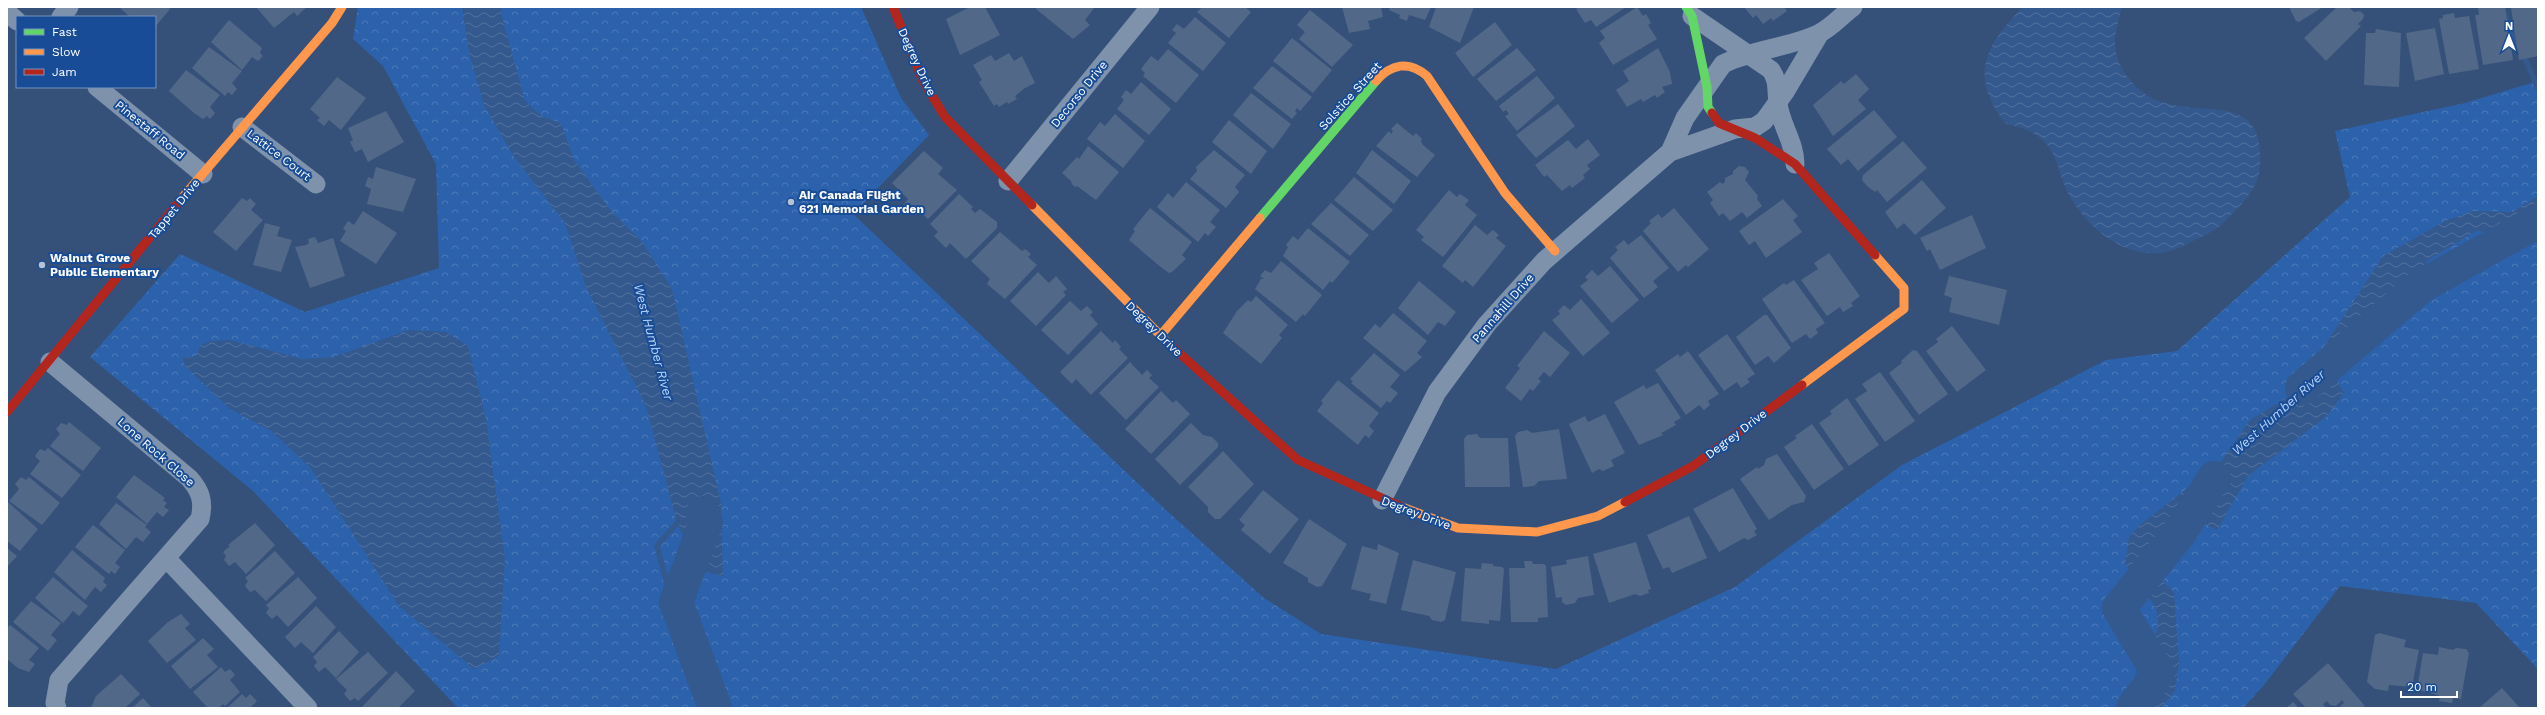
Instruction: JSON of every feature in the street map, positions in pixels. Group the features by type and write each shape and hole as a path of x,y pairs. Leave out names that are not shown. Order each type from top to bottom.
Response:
{"street":[{"path":"62,16 69,7"},
{"name":"Tappet Drive","path":"7,412 50,362 242,127 332,23 342,7"},
{"name":"Degrey Drive","path":"893,7 923,81 945,117 1160,336 1298,460 1382,500 1458,528 1537,532 1598,516 1693,466 1904,309 1904,288 1795,164 1755,138 1734,129"},
{"name":"Decorso Drive","path":"1008,181 1150,7"},
{"name":"Pannahill Drive","path":"1670,152 1685,118 1717,70 1723,64 1787,46 1820,33 1853,7"},
{"path":"7,12 16,19"},
{"path":"1689,12 1749,56 1771,70 1778,80 1778,103 1793,146 1795,164"},
{"path":"1689,12 1707,87 1708,107 1720,123 1734,129"},
{"name":"Pannahill Drive","path":"1382,500 1437,392 1487,324 1555,251 1670,152 1734,129 1755,127 1764,121 1778,103 1820,33"},
{"name":"Solstice Street","path":"1160,336 1382,74 1396,65 1414,66 1427,76 1505,193 1555,251"},
{"name":"Pinestaff Road","path":"98,88 203,174"},
{"name":"Lattice Court","path":"242,127 316,184"},
{"name":"Lone Rock Close","path":"50,362 197,486 201,496 202,508 200,518 59,680 55,703 58,708"},
{"path":"166,558 308,708"}],"green space":[{"path":"358,7 861,7 901,98 929,135 853,214 1166,510 1264,598 1321,634 1556,669 1735,587 1902,465 2106,360 2177,351 2350,197 2335,131 2465,103 2538,81 2538,669 2476,603 2340,586 2264,685 2243,708 458,708 253,491 90,357 180,254 305,312 439,268 436,164 383,66 353,39"}],"water":[{"path":"462,7 501,7 501,13 525,101 541,116 561,123 574,160 612,212 642,242 672,289 721,503 723,576 701,571 677,523 646,406 586,287 565,223 514,157 484,105 469,53"},
{"path":"2023,7 2122,7 2115,37 2117,56 2125,74 2139,89 2156,100 2165,103 2231,112 2244,118 2254,128 2259,144 2260,167 2258,176 2246,198 2222,224 2209,233 2185,245 2167,252 2150,253 2133,250 2117,244 2102,234 2088,221 2076,207 2067,191 2054,157 2048,146 2039,137 2029,131 2006,124 1994,107 1987,91 1985,76 1986,62 1991,48 1999,35"},
{"path":"2538,196 2538,242 2507,233 2476,231 2430,259 2337,351 2336,379 2344,393 2327,416 2248,476 2217,530 2190,518 2165,526 2150,550 2149,569 2174,592 2179,664 2175,691 2161,708 2126,708 2136,701 2149,671 2158,622 2156,608 2125,564 2129,537 2140,525 2220,463 2250,420 2293,394 2383,256 2445,221 2473,211 2512,212"},
{"path":"409,330 446,332 468,346 486,419 505,559 499,656 474,669 399,606 310,467 270,430 230,409 185,366 182,358 196,356 200,346 210,341 230,340 303,359 333,357"}],"building":[{"path":"119,7 168,7 170,9 156,26 156,16 129,16"},
{"path":"256,7 307,7 297,16 294,12 274,28"},
{"path":"970,7 985,7 1000,35 960,55 946,19"},
{"path":"1037,7 1095,7 1085,20 1090,25 1073,39 1036,9"},
{"path":"1202,7 1245,7 1251,12 1229,38 1197,12"},
{"path":"1342,7 1381,7 1383,17 1368,21 1370,29 1349,33"},
{"path":"1390,7 1431,7 1425,20 1409,15 1407,21 1399,18 1400,15 1389,10"},
{"path":"1436,7 1474,7 1460,43 1429,27"},
{"path":"1579,7 1626,7 1596,27 1591,20 1585,23 1576,9"},
{"path":"1637,7 1643,16 1646,14 1651,23 1648,25 1657,39 1613,65 1599,43 1605,38 1600,31"},
{"path":"1744,7 1784,7 1787,11 1773,21 1771,18 1763,24 1756,15 1753,18"},
{"path":"2289,7 2323,7 2299,22 2296,21"},
{"path":"2337,7 2349,7 2354,12 2360,11 2364,15 2363,19 2358,24 2361,26 2326,61 2304,38"},
{"path":"2478,7 2505,7 2513,60 2483,65 2475,15 2479,15"},
{"path":"2538,7 2538,56 2519,60 2511,8"},
{"path":"1310,10 1353,45 1332,67 1299,39 1305,32 1297,25"},
{"path":"2454,13 2455,18 2469,16 2479,69 2449,74 2439,19 2443,18 2443,15"},
{"path":"1195,17 1226,43 1203,71 1168,43 1176,33 1172,30 1177,24 1184,29"},
{"path":"229,20 262,48 260,53 263,56 258,61 252,57 242,70 211,42"},
{"path":"1495,22 1512,45 1473,77 1455,53"},
{"path":"2435,28 2444,74 2415,81 2406,33"},
{"path":"2376,29 2401,33 2399,87 2364,85 2366,33 2375,33"},
{"path":"1292,38 1332,70 1313,93 1273,61"},
{"path":"209,47 242,71 232,83 237,89 232,95 228,92 225,96 192,68"},
{"path":"1517,48 1536,70 1496,101 1477,79"},
{"path":"1658,48 1670,72 1672,84 1662,87 1665,92 1657,98 1655,95 1643,102 1641,99 1627,107 1616,90 1629,81 1623,71"},
{"path":"1168,49 1199,75 1176,103 1143,76 1145,73 1141,69 1151,56 1158,61"},
{"path":"1009,53 1014,61 1022,56 1035,83 1025,88 1015,96 1017,99 1008,104 1007,102 999,107 997,104 994,106 979,82 982,80 973,65 991,55 995,61"},
{"path":"1272,66 1312,97 1300,111 1297,108 1295,111 1297,113 1292,119 1253,88"},
{"path":"186,70 220,95 210,107 215,113 210,119 207,116 203,119 194,113 169,91"},
{"path":"1856,74 1869,89 1858,100 1866,109 1833,136 1813,105 1841,81 1844,84"},
{"path":"1537,76 1555,98 1517,131 1505,116 1509,114 1506,110 1503,112 1499,106"},
{"path":"337,77 366,98 341,130 329,120 324,126 317,120 320,118 310,109"},
{"path":"1141,82 1171,109 1149,135 1117,109 1124,100 1121,97 1126,90 1131,94"},
{"path":"1251,93 1291,124 1273,149 1233,115"},
{"path":"1558,104 1575,126 1536,158 1516,135"},
{"path":"1874,110 1897,137 1858,171 1848,159 1841,165 1827,149"},
{"path":"386,111 404,142 368,162 362,149 355,152 350,142 353,140 348,128"},
{"path":"1115,114 1145,141 1123,168 1087,139 1100,122 1105,126"},
{"path":"1229,120 1267,151 1251,174 1212,142"},
{"path":"1397,123 1413,136 1416,133 1422,139 1421,141 1423,145 1435,155 1417,177 1376,146 1389,131 1391,134 1393,131 1391,129"},
{"path":"1588,139 1600,155 1587,165 1590,169 1583,175 1585,178 1572,188 1570,185 1562,191 1547,175 1544,177 1535,165 1568,140 1576,149"},
{"path":"1903,141 1927,168 1887,202 1877,190 1875,192 1867,186 1862,180 1863,175"},
{"path":"1088,146 1119,172 1096,200 1077,186 1075,187 1071,183 1072,182 1062,173 1077,157 1079,159"},
{"path":"1214,150 1245,175 1235,187 1239,192 1226,208 1190,179 1197,171 1196,167"},
{"path":"1372,150 1411,181 1394,204 1356,173"},
{"path":"924,151 943,168 938,174 957,190 928,219 920,212 916,215 904,204 908,199 892,183"},
{"path":"1739,166 1745,167 1749,172 1745,180 1758,196 1757,199 1762,206 1747,218 1742,212 1730,221 1723,213 1719,216 1710,203 1713,200 1707,192 1720,182 1722,184 1725,182 1725,178 1733,174 1733,171"},
{"path":"376,167 416,179 403,212 367,204 371,189 365,186 368,177 373,179"},
{"path":"1354,177 1393,210 1373,231 1334,200"},
{"path":"1922,180 1946,208 1915,235 1904,223 1897,229 1885,212"},
{"path":"1186,182 1220,210 1210,222 1216,227 1208,236 1205,233 1198,242 1157,207 1168,193 1173,198"},
{"path":"1449,190 1457,197 1460,194 1469,200 1465,205 1477,215 1443,257 1421,240 1424,237 1416,230"},
{"path":"959,194 973,207 971,209 975,213 980,209 997,222 997,228 966,259 950,243 946,248 934,236 938,232 930,224"},
{"path":"242,198 247,201 250,198 256,204 251,210 263,220 236,251 213,232"},
{"path":"1783,199 1798,216 1793,220 1802,232 1766,258 1755,241 1749,245 1739,231"},
{"path":"1331,203 1369,235 1350,256 1311,224"},
{"path":"1150,208 1192,242 1182,255 1186,259 1169,273 1129,240 1135,231 1133,229"},
{"path":"1674,208 1709,249 1688,267 1686,265 1678,272 1643,231 1651,223 1649,221 1658,214 1662,218"},
{"path":"363,211 397,233 376,264 340,241 346,231 343,229 348,221 354,225"},
{"path":"1972,215 1986,248 1940,270 1930,249 1927,251 1920,238"},
{"path":"265,223 280,227 277,236 292,240 281,272 253,265"},
{"path":"1475,225 1487,235 1493,230 1499,235 1496,238 1506,246 1473,287 1465,280 1463,283 1442,266"},
{"path":"1308,228 1350,262 1332,283 1330,281 1323,290 1283,256 1288,247 1286,245 1293,236 1298,240"},
{"path":"1000,232 1022,251 1025,249 1031,254 1028,257 1037,265 1005,299 987,284 990,279 971,261"},
{"path":"1641,235 1669,268 1653,281 1658,287 1644,298 1610,258 1618,250 1615,247 1624,240 1628,245"},
{"path":"315,237 318,243 333,238 345,276 310,288 295,247 306,245 309,243 308,239"},
{"path":"1829,253 1860,296 1851,303 1853,306 1843,312 1840,307 1827,316 1801,280 1818,269 1814,263"},
{"path":"1281,261 1322,295 1305,316 1303,314 1296,322 1255,289 1261,279 1264,279 1260,276 1265,270 1271,273"},
{"path":"1610,266 1639,300 1612,323 1580,286 1588,280 1585,277 1592,270 1598,276"},
{"path":"1038,272 1049,283 1056,276 1067,289 1063,292 1066,295 1036,326 1010,301"},
{"path":"1949,276 2007,290 1999,325 1949,312 1952,298 1944,295"},
{"path":"1794,280 1825,323 1816,329 1818,333 1810,339 1806,334 1792,343 1762,299 1784,283 1786,285"},
{"path":"1419,281 1456,312 1445,326 1438,322 1428,335 1398,308"},
{"path":"1256,296 1288,325 1279,335 1282,338 1261,364 1223,333 1237,311 1248,300 1251,302"},
{"path":"1581,299 1610,333 1583,356 1552,320 1560,314 1558,311 1564,305 1570,310"},
{"path":"1070,301 1081,311 1087,306 1093,312 1090,315 1098,324 1068,355 1041,330"},
{"path":"1393,313 1427,341 1417,353 1422,357 1405,372 1363,338 1375,324 1380,328"},
{"path":"1764,315 1767,315 1791,348 1774,363 1768,356 1755,365 1736,337"},
{"path":"1952,326 1986,370 1957,392 1926,351 1938,342 1936,339"},
{"path":"1101,331 1113,343 1115,340 1121,347 1119,349 1128,358 1091,395 1076,379 1072,384 1060,372"},
{"path":"1544,331 1570,353 1550,377 1544,372 1538,379 1541,381 1533,391 1530,389 1521,401 1505,388 1520,368 1517,366"},
{"path":"1727,334 1755,374 1747,379 1750,382 1741,388 1737,382 1724,391 1698,355"},
{"path":"1913,350 1917,351 1948,394 1919,415 1889,373 1902,363 1901,361"},
{"path":"1688,351 1719,394 1708,401 1710,405 1704,410 1699,405 1686,415 1655,370 1678,354 1680,357"},
{"path":"1374,353 1400,375 1390,387 1398,393 1390,403 1387,401 1381,408 1351,383 1353,381 1350,379"},
{"path":"1130,362 1142,375 1147,370 1152,375 1149,378 1159,387 1126,420 1099,393"},
{"path":"1880,372 1915,421 1885,442 1855,399 1867,391 1862,384"},
{"path":"1338,380 1379,413 1369,426 1374,431 1369,438 1365,435 1358,445 1317,411 1323,403 1321,401"},
{"path":"1658,383 1681,418 1674,422 1676,425 1661,433 1663,435 1639,445 1614,402 1644,385 1646,389"},
{"path":"1161,391 1173,403 1176,400 1190,414 1151,454 1125,429"},
{"path":"1847,398 1879,445 1849,466 1819,423 1832,414 1830,411"},
{"path":"1605,414 1625,453 1611,460 1614,466 1603,471 1599,469 1592,473 1569,424 1585,416 1588,422"},
{"path":"69,422 101,448 83,471 50,446 60,434 56,429 61,423 67,425"},
{"path":"1191,423 1203,435 1212,437 1218,443 1218,447 1180,485 1155,459"},
{"path":"1812,424 1844,469 1814,490 1784,447 1797,438 1795,436"},
{"path":"1559,429 1567,479 1539,481 1534,486 1523,487 1515,436 1518,432 1527,430 1532,433"},
{"path":"1477,434 1480,438 1508,438 1510,487 1465,487 1464,439 1467,435"},
{"path":"48,448 81,475 62,498 30,474 40,461 35,456 40,449 45,451"},
{"path":"1223,451 1254,484 1220,519 1215,519 1208,512 1208,507 1188,487"},
{"path":"1777,454 1806,496 1804,502 1792,505 1769,520 1740,479 1757,467 1758,469 1764,465 1766,459"},
{"path":"134,475 165,498 163,500 167,503 164,507 169,510 163,517 157,512 147,524 116,497"},
{"path":"21,477 26,480 29,477 60,503 42,525 9,501 19,489 15,484"},
{"path":"1733,488 1757,529 1754,531 1757,535 1748,540 1744,538 1719,552 1693,509"},
{"path":"1263,490 1299,519 1270,554 1241,530 1245,525 1239,520"},
{"path":"8,502 38,529 20,551 7,541"},
{"path":"116,503 147,525 145,527 151,532 143,542 136,537 126,549 99,524"},
{"path":"1689,516 1707,558 1672,573 1669,567 1663,569 1647,535"},
{"path":"1309,519 1347,544 1322,586 1317,587 1308,582 1308,578 1283,563"},
{"path":"255,523 275,545 246,574 235,562 229,566 224,560 226,556 223,552 230,546 228,545"},
{"path":"93,525 125,550 115,563 120,567 115,574 111,571 109,574 75,547"},
{"path":"1636,542 1651,589 1648,590 1649,593 1640,596 1635,594 1609,603 1593,554"},
{"path":"1378,544 1399,553 1386,604 1369,600 1371,594 1351,589 1362,546 1377,550"},
{"path":"7,548 17,556 7,567"},
{"path":"72,550 105,578 103,582 107,585 101,592 95,587 85,600 54,572"},
{"path":"275,551 295,573 266,601 255,590 250,592 245,586 248,581 245,578"},
{"path":"1588,556 1594,595 1578,598 1575,603 1566,605 1562,602 1562,597 1556,598 1551,567 1567,564 1566,560"},
{"path":"1413,560 1456,572 1445,620 1441,622 1432,620 1429,616 1401,610"},
{"path":"1524,561 1532,561 1533,564 1544,564 1546,566 1548,617 1538,618 1538,622 1511,622 1509,568 1525,568"},
{"path":"1482,563 1493,564 1493,566 1502,567 1504,569 1500,621 1489,620 1489,624 1461,621 1465,568 1481,569"},
{"path":"53,577 88,606 79,616 73,611 63,623 35,598"},
{"path":"298,577 317,598 288,627 277,615 272,619 266,613 269,608 266,605"},
{"path":"31,601 61,623 51,635 57,640 48,651 13,622"},
{"path":"316,606 336,627 313,653 301,642 295,648 285,637"},
{"path":"181,614 190,624 185,628 196,640 167,663 148,641 168,622"},
{"path":"10,625 39,648 29,660 35,664 29,672 18,668 7,659 7,628"},
{"path":"339,631 359,652 336,678 325,667 319,672 314,666 317,662 313,657"},
{"path":"2379,633 2406,640 2404,647 2419,650 2412,687 2389,685 2388,691 2375,689 2367,682 2375,635"},
{"path":"203,638 214,649 207,655 218,667 190,689 171,666"},
{"path":"2439,647 2453,650 2456,648 2466,649 2469,653 2461,699 2453,698 2452,703 2439,701 2440,696 2417,690 2423,653 2438,655"},
{"path":"368,652 388,673 358,701 355,698 350,701 344,694 347,690 336,679"},
{"path":"2328,663 2365,706 2362,708 2340,708 2339,707 2344,703 2342,700 2336,706 2330,705 2327,701 2323,704 2326,708 2306,708 2293,694"},
{"path":"221,667 225,672 230,669 235,675 230,680 240,692 225,706 223,704 219,708 208,708 193,692"},
{"path":"396,671 415,691 398,708 361,708"},
{"path":"121,674 140,694 125,708 91,708 96,696"},
{"path":"2502,688 2520,708 2479,708"},
{"path":"242,694 246,698 250,694 257,701 251,707 252,708 227,708"},
{"path":"143,698 152,708 132,708"},
{"path":"2293,702 2299,708 2286,708"}],"waterway":[{"path":"2495,7 2504,13 2518,45"},
{"path":"2522,52 2538,88"},
{"name":"West Humber River","path":"2302,388 2420,287 2538,221"},
{"name":"West Humber River","path":"2133,708 2158,673 2119,608 2181,531 2214,478"},
{"name":"West Humber River","path":"703,513 706,523 676,602 715,708"},
{"path":"677,523 657,546 698,699 707,708"}],"traffic: fast":[{"path":"1686,7 1692,16 1707,87 1708,107 1712,113"},
{"path":"1260,218 1376,81"}],"traffic: slow":[{"path":"182,198 332,23 342,7"},
{"path":"1376,81 1388,71 1400,66 1414,68 1427,76 1505,193 1555,251"},
{"path":"1032,205 1167,342"},
{"path":"1160,336 1260,218"},
{"path":"1802,385 1904,309 1904,288 1875,255"},
{"path":"1402,507 1458,528 1537,532 1598,516 1625,502"}],"traffic: jam":[{"path":"893,7 923,81 945,117 1032,205"},
{"path":"1712,113 1719,123 1755,138 1795,164 1875,255"},
{"path":"7,412 182,198"},
{"path":"1167,342 1298,460 1402,507"},
{"path":"1625,502 1693,466 1802,385"}],"place":[{"name":"Air Canada Flight 621 Memorial Garden","path":"791,202"},
{"name":"Walnut Grove Public Elementary","path":"42,265"}]}
